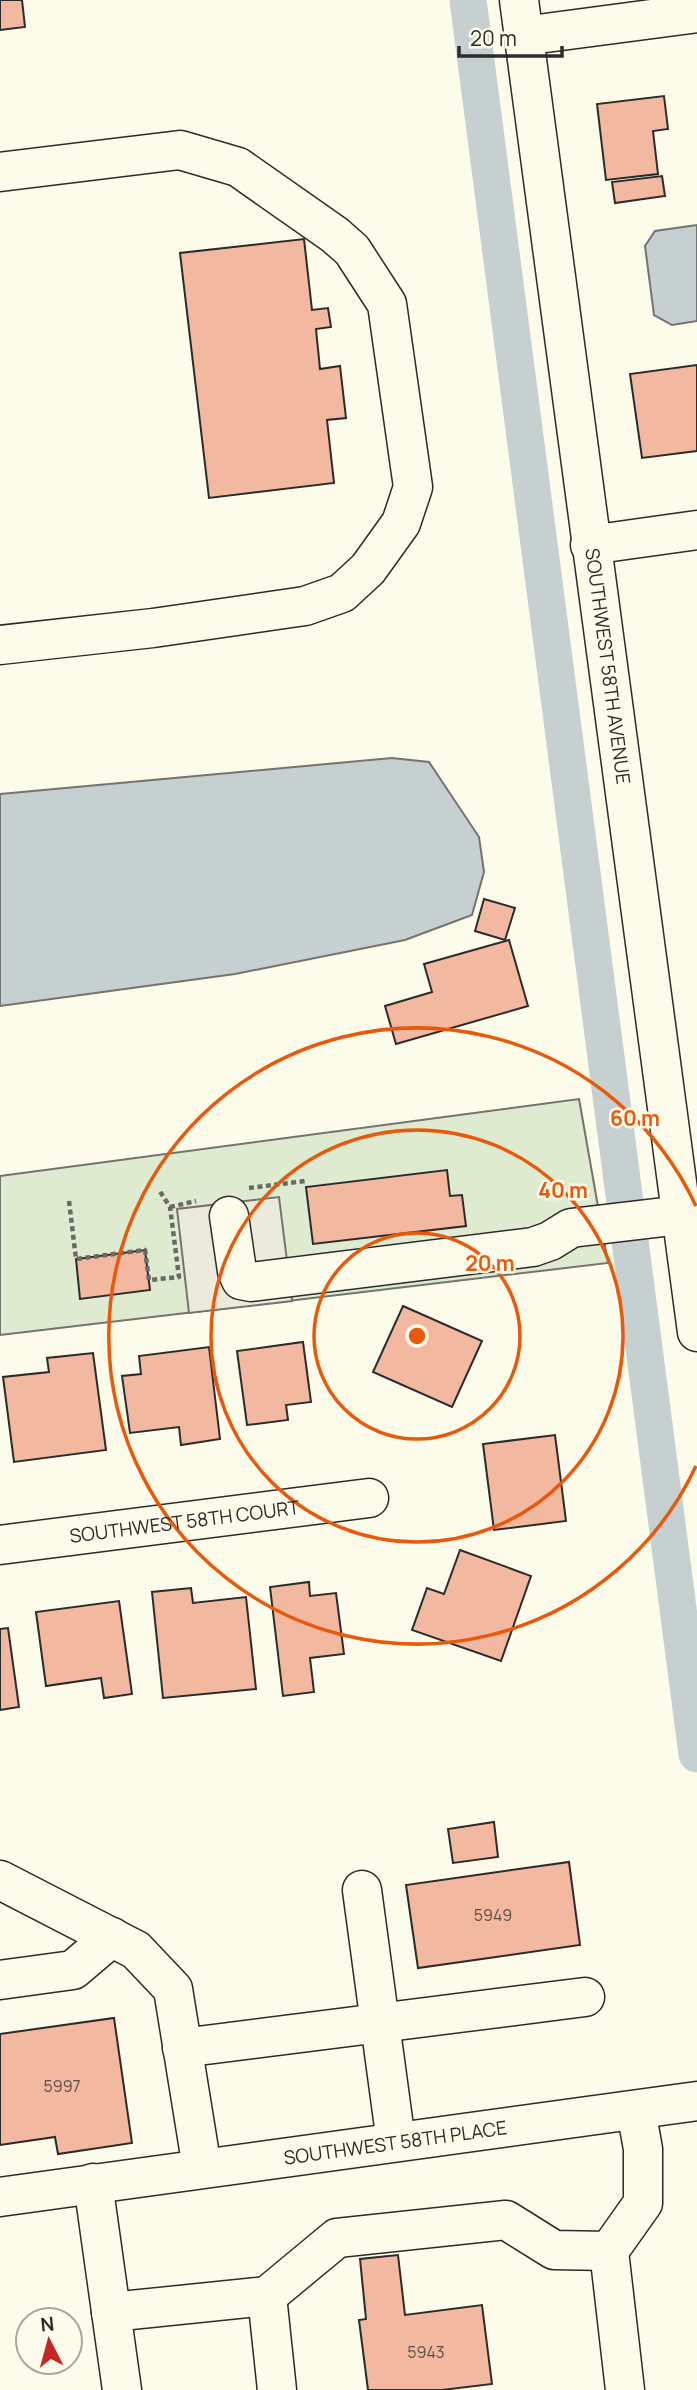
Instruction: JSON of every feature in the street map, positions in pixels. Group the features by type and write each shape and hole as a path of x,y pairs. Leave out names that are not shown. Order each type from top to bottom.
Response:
{"street":[{"path":"521,18 697,13"},
{"name":"SOUTHWEST 58TH AVENUE","path":"521,18 673,1215 697,1332"},
{"path":"0,172 180,150 238,167 352,250 387,304 413,487 401,523 368,569 342,593 305,606 153,628 0,645"},
{"path":"590,545 697,530"},
{"path":"229,1216 237,1271 241,1280 251,1282 533,1247 572,1228 673,1215"},
{"name":"SOUTHWEST 58TH COURT","path":"0,1545 369,1497"},
{"path":"0,1880 136,1950 173,1989 202,2168"},
{"path":"362,1890 397,2141"},
{"path":"0,1980 73,1970 112,1937"},
{"path":"182,2048 585,1997"},
{"name":"SOUTHWEST 58TH PLACE","path":"0,2197 697,2101"},
{"path":"625,2390 609,2251 643,2203 643,2149 636,2109"},
{"path":"93,2183 122,2390"},
{"path":"111,2312 267,2296 337,2238 506,2220 554,2250 609,2251"},
{"path":"267,2296 277,2390"}],"path":[{"path":"69,1201 76,1259 145,1250 149,1280 179,1277 170,1207 159,1190"}],"green space":[{"path":"579,1099 608,1263 0,1335 0,1176"}],"shaded area":[{"path":"697,225 697,321 672,325 654,315 645,246 655,231"},
{"path":"392,758 429,762 479,837 484,872 472,915 405,940 235,974 0,1006 0,794"},
{"path":"279,1197 292,1301 189,1313 177,1209"}],"building":[{"path":"0,0 22,0 25,27 0,30"},
{"path":"664,96 668,129 653,131 658,174 606,180 597,104"},
{"path":"662,176 665,196 615,203 612,182"},
{"path":"304,239 312,310 328,308 331,327 316,329 320,369 340,366 346,418 327,420 334,483 209,498 180,253"},
{"path":"697,365 697,451 642,458 630,374"},
{"path":"484,899 515,908 505,940 475,931"},
{"path":"509,940 528,1006 396,1044 385,1006 432,992 424,964"},
{"path":"447,1170 450,1196 462,1195 466,1226 313,1244 306,1187"},
{"path":"145,1250 150,1290 80,1299 76,1259"},
{"path":"403,1306 482,1341 452,1407 373,1372"},
{"path":"303,1342 311,1402 286,1405 288,1420 247,1425 237,1351"},
{"path":"209,1347 220,1439 181,1445 179,1427 130,1433 122,1376 141,1374 139,1356"},
{"path":"93,1353 106,1450 14,1462 3,1377 49,1372 47,1358"},
{"path":"555,1435 566,1521 494,1530 483,1444"},
{"path":"460,1550 531,1576 501,1661 412,1630 427,1588 444,1594"},
{"path":"309,1582 310,1596 336,1593 344,1654 310,1658 314,1692 283,1696 270,1587"},
{"path":"191,1588 193,1603 246,1597 256,1689 163,1698 152,1592"},
{"path":"119,1601 132,1694 104,1698 101,1678 46,1686 36,1612"},
{"path":"8,1628 19,1707 0,1710 0,1629"},
{"path":"494,1822 498,1857 453,1863 448,1829"},
{"path":"569,1862 580,1945 418,1968 406,1885"},
{"path":"114,2018 132,2143 58,2154 55,2137 0,2145 0,2034"},
{"path":"398,2255 405,2315 482,2305 492,2384 442,2390 368,2390 359,2320 366,2319 360,2259"}],"waterway":[{"path":"468,0 697,1754"}]}
